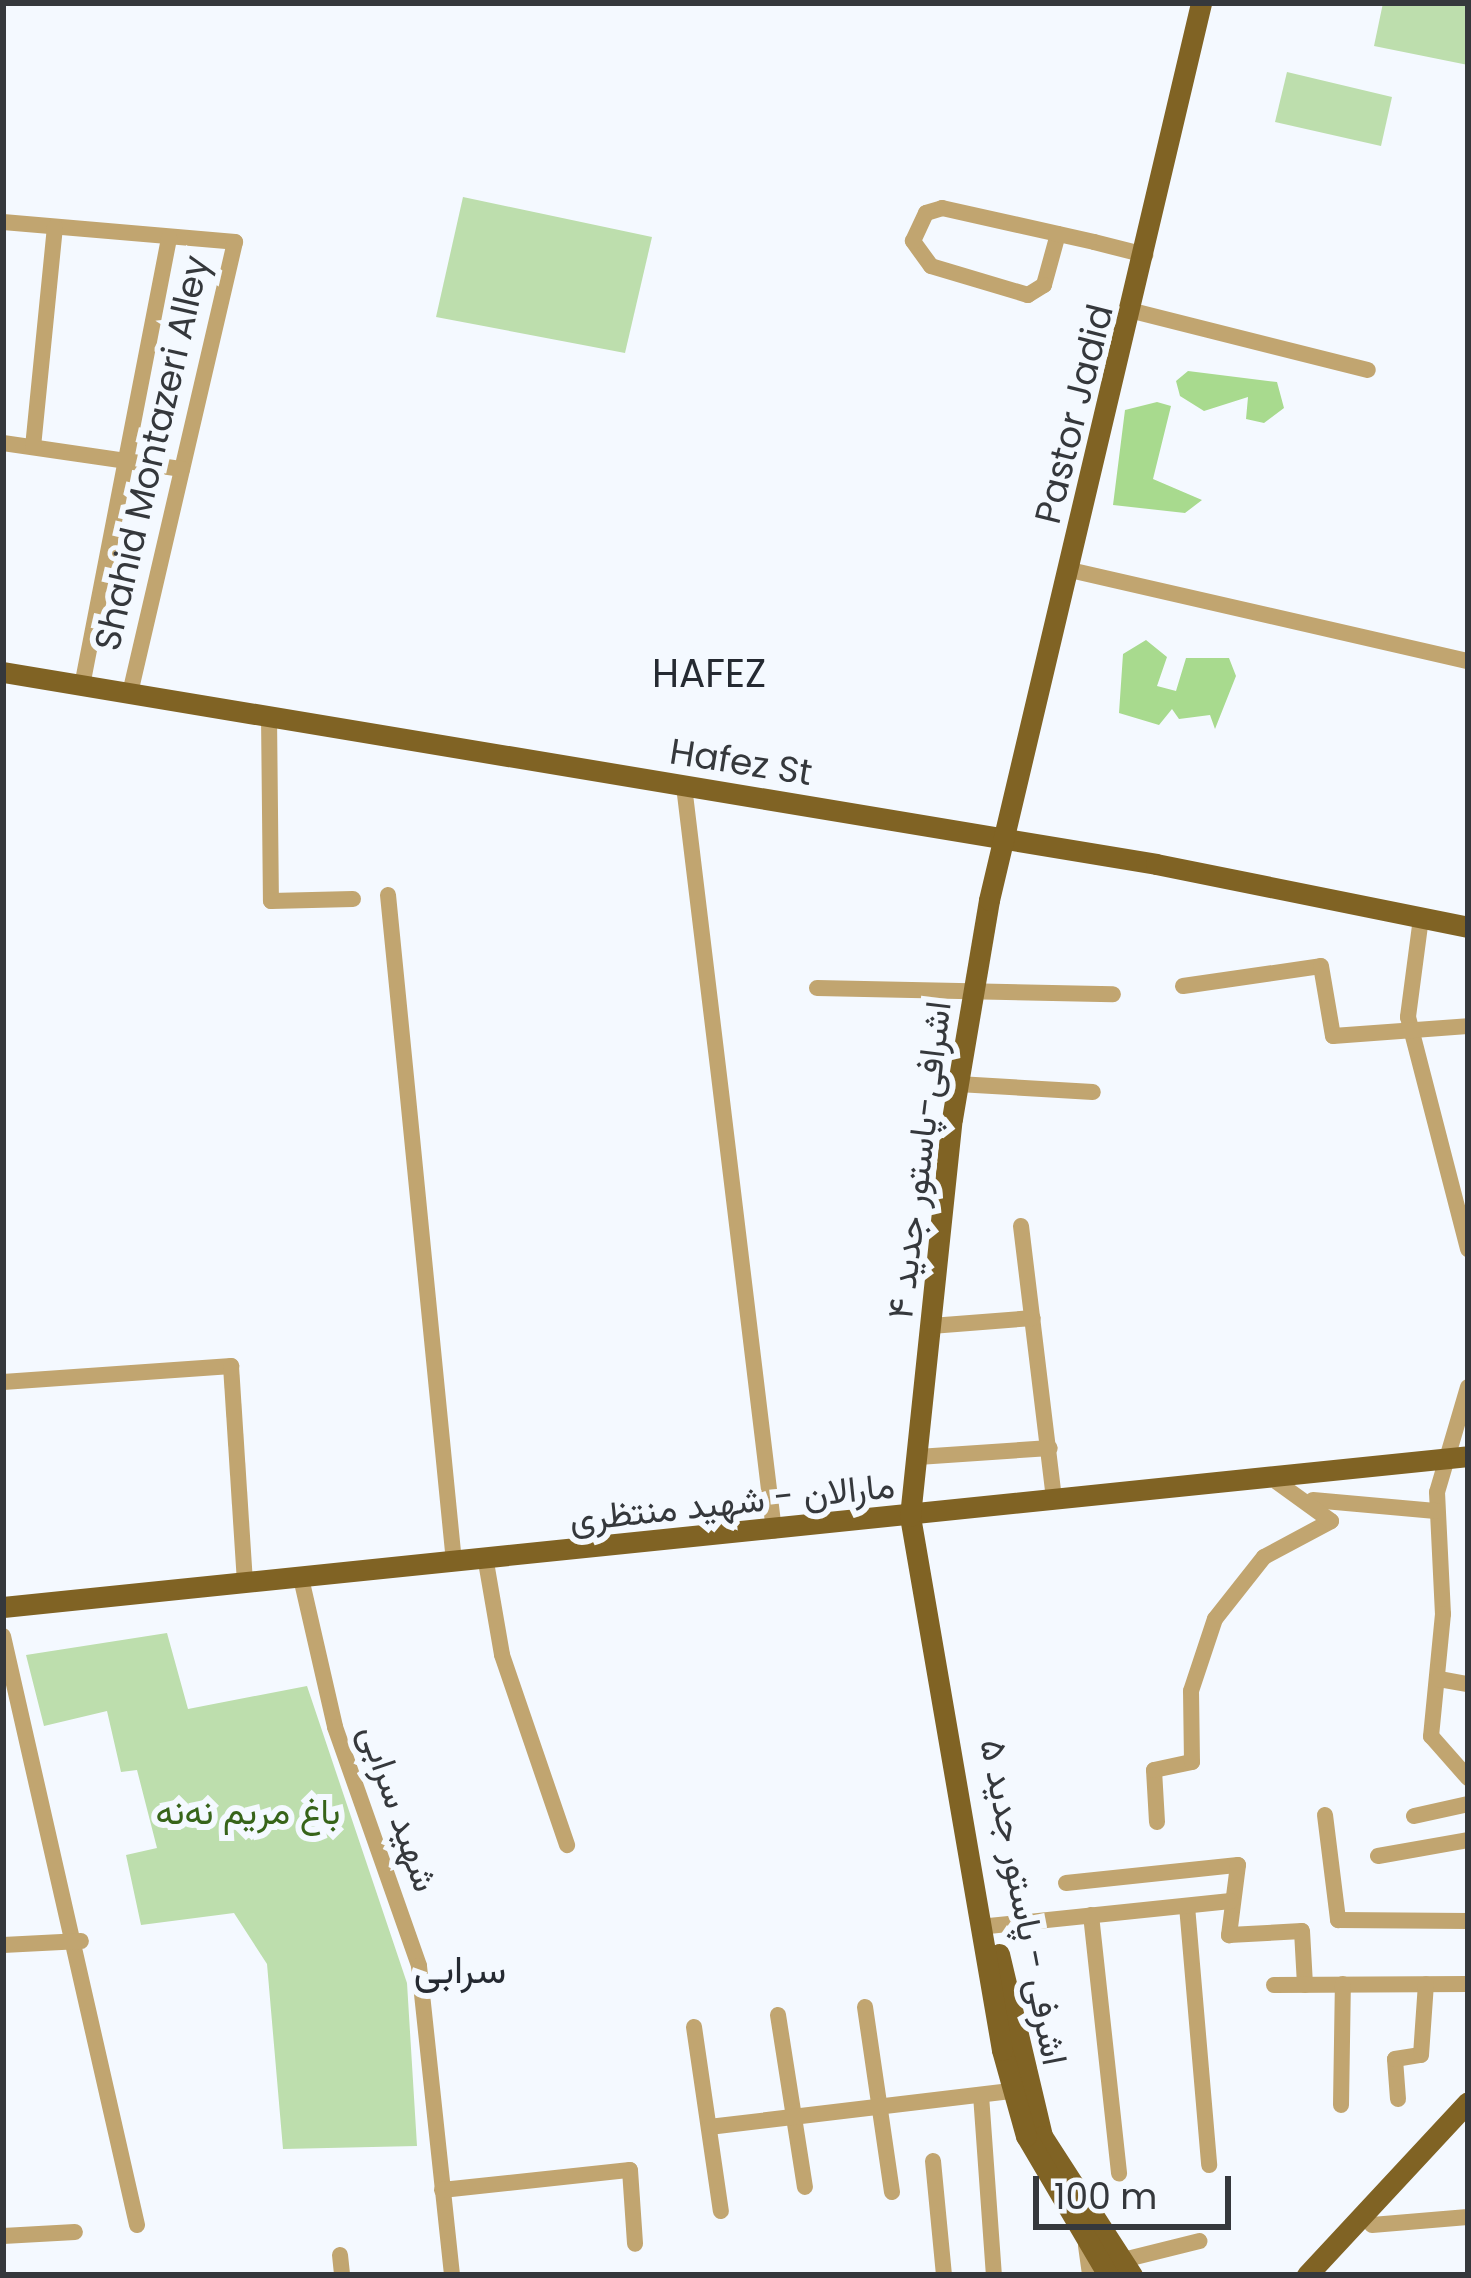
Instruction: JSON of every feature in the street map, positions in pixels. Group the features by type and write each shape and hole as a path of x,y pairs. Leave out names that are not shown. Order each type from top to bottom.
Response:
{"main road":[{"name":"Pastor Jadid","path":"1002,837 1133,311 1201,3"},
{"name":"Hafez St","path":"3,672 1002,837 1468,928"},
{"name":"اشرافی-پاستور جدید ۴","path":"916,1508 958,1084 1002,837"},
{"name":"مارالان - شهید منتظری","path":"3,1607 774,1531 916,1508 1054,1500 1468,1456"},
{"name":"اشرفی - پاستور جدید ۵","path":"916,1508 986,1926 1020,2090 1086,2246 1120,2270"},
{"name":"اشرفی - پاستور جدید ۵","path":"1020,2090 1062,2179 1120,2270"},
{"path":"1325,2264 1468,2102"},
{"path":"1306,2275 1372,2224 1468,2122"}],"street":[{"path":"1058,234 1044,285 1028,295 931,266 914,241 926,213 942,208 1058,234 1145,255"},
{"name":"Shahid Montazeri Alley","path":"3,222 235,242 130,694"},
{"path":"33,447 55,227"},
{"path":"82,686 121,459 169,237"},
{"path":"1133,311 1368,370"},
{"path":"3,443 182,469"},
{"path":"1070,570 1468,662"},
{"path":"269,716 271,901 352,898"},
{"path":"684,787 774,1531"},
{"path":"388,895 453,1552"},
{"path":"1420,918 1408,1017 1419,1031 1468,1249"},
{"path":"1183,986 1322,966 1333,1036 1468,1026"},
{"path":"817,988 975,986 1113,994"},
{"path":"958,1084 1093,1092"},
{"path":"1021,1226 1054,1500"},
{"path":"931,1325 1033,1318"},
{"path":"3,1382 231,1366 245,1583"},
{"path":"1468,1387 1444,1459 1436,1511 1439,1679 1431,1736 1468,1778"},
{"path":"918,1456 1051,1448"},
{"path":"1157,1822 1154,1770 1192,1762 1191,1690 1215,1619 1264,1557 1331,1522 1313,1500 1270,1477"},
{"path":"1313,1500 1436,1511"},
{"path":"486,1562 502,1655 567,1845"},
{"name":"شهید سرابی","path":"302,1578 335,1727 419,1966 452,2275"},
{"path":"3,1636 80,1941 137,2225"},
{"path":"1439,1679 1468,1684"},
{"path":"1414,1816 1468,1804"},
{"path":"1325,1815 1338,1920 1468,1921"},
{"path":"1378,1856 1468,1840"},
{"path":"1066,1883 1238,1865 1229,1934 1302,1931 1305,1984"},
{"path":"986,1926 1232,1901"},
{"path":"1187,1906 1209,2165"},
{"path":"1091,1916 1119,2173"},
{"path":"3,1945 80,1941"},
{"path":"1274,1984 1468,1984"},
{"path":"1341,2105 1342,1984"},
{"path":"1398,2099 1395,2059 1420,2055 1426,1984"},
{"path":"865,2007 892,2192"},
{"path":"778,2014 805,2187"},
{"path":"694,2027 721,2211"},
{"path":"709,2127 1020,2090"},
{"path":"981,2095 994,2275"},
{"path":"933,2161 944,2275"},
{"path":"442,2190 630,2170 634,2244"},
{"path":"1372,2224 1468,2217"},
{"path":"3,2236 75,2232"},
{"path":"1120,2270 1201,2241"},
{"path":"1086,2246 1090,2275"},
{"path":"340,2255 342,2275"}],"green space":[{"path":"1383,3 1468,3 1468,65 1374,46"},
{"path":"1287,72 1392,97 1381,146 1275,122"},
{"path":"463,197 652,237 625,353 436,317"},
{"path":"1188,371 1277,382 1284,408 1264,423 1246,419 1248,397 1204,411 1180,396 1176,381"},
{"path":"1157,402 1171,406 1153,479 1202,500 1185,513 1113,505 1125,410"},
{"path":"1146,640 1167,657 1157,686 1176,691 1186,658 1229,658 1236,676 1215,729 1210,715 1179,719 1172,709 1159,725 1119,713 1123,654"},
{"name":"باغ مریم نه‌نه","path":"167,1633 188,1709 307,1686 407,1983 417,2146 283,2149 267,1964 234,1913 141,1925 126,1855 157,1848 137,1770 121,1772 107,1711 44,1726 26,1655"}],"district":[{"name":"HAFEZ","path":"709,674"},
{"name":"سرابی","path":"460,1970"}]}
